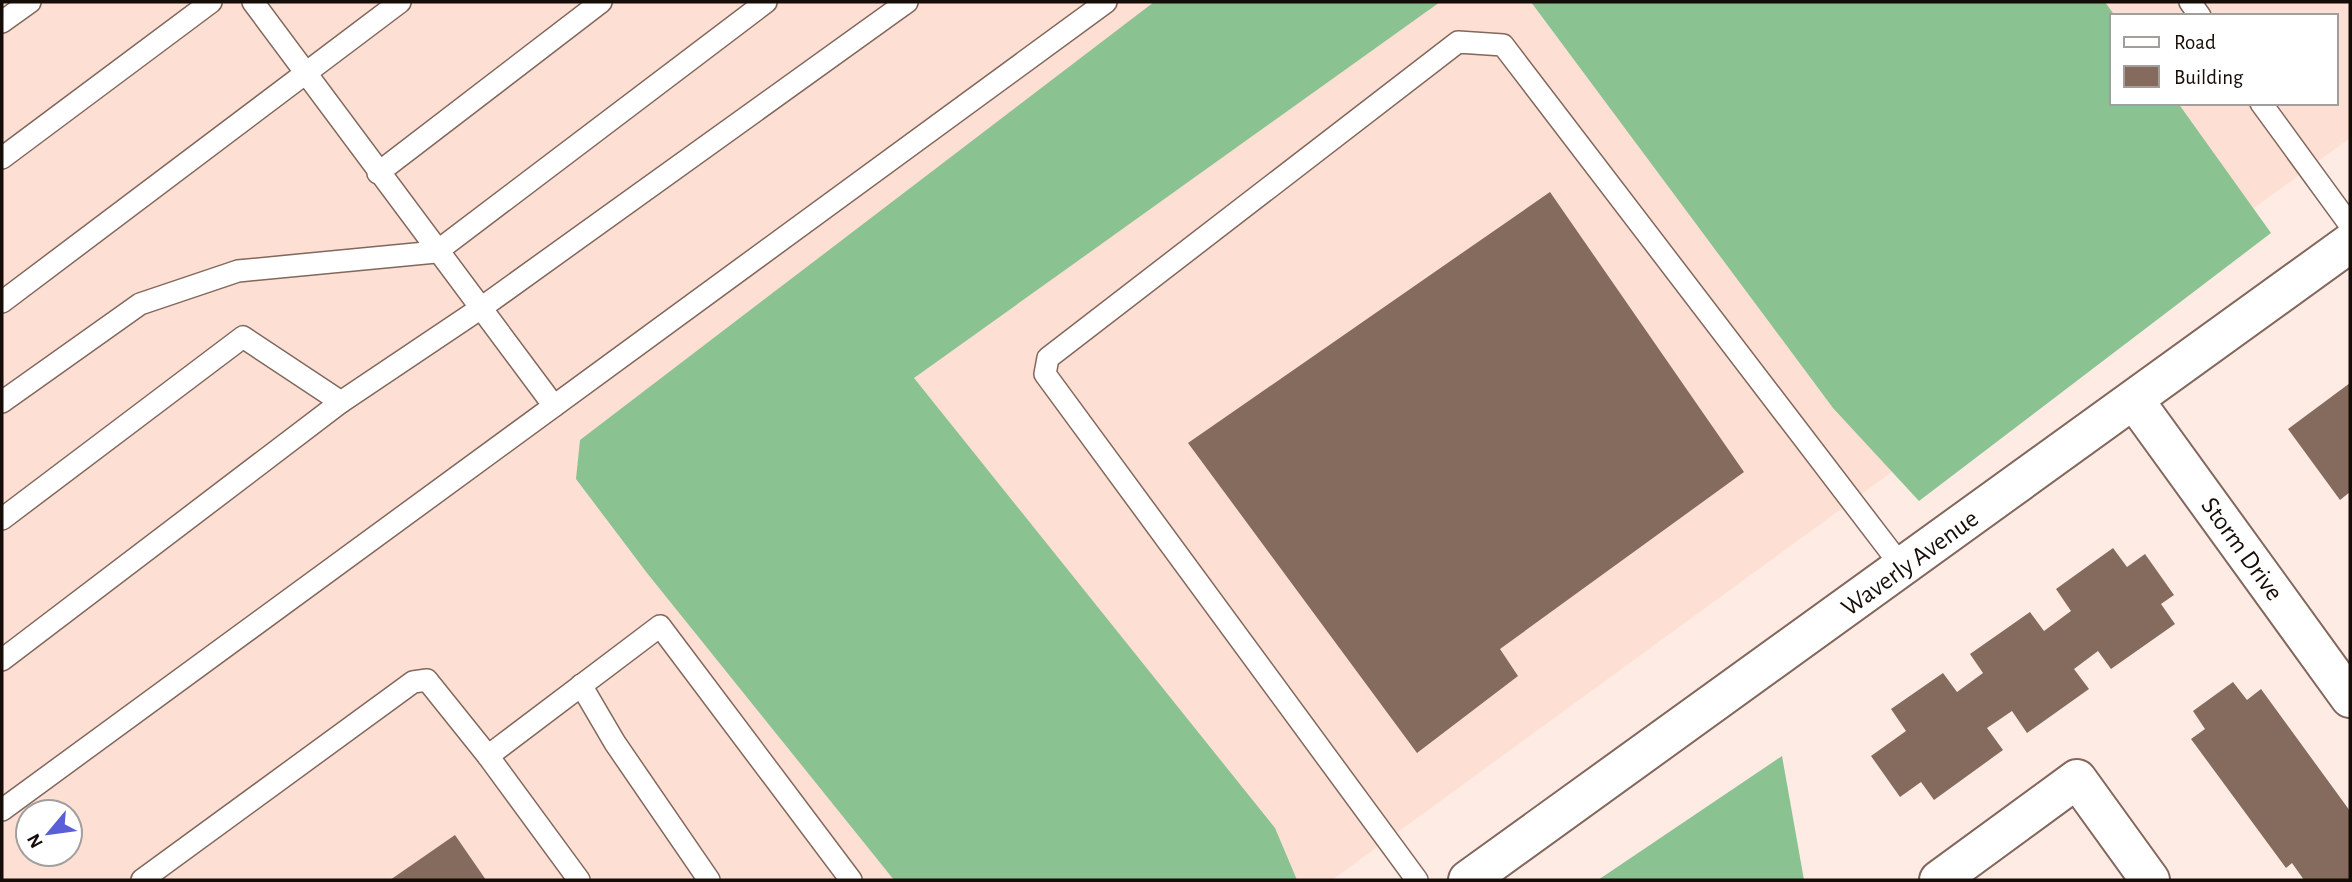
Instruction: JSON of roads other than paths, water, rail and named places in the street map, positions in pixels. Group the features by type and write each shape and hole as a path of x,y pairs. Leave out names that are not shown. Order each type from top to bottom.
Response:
{"street":[{"name":"Waverly Avenue","path":"1468,880 2350,243"},
{"name":"Storm Drive","path":"2134,400 2350,698"},
{"path":"1939,880 2077,779 2150,880"}],"lane":[{"path":"2,22 30,2"},
{"path":"2,158 211,2"},
{"path":"253,2 436,252 554,406"},
{"path":"2,302 400,2"},
{"path":"378,173 601,2"},
{"path":"2,402 140,304 238,271 436,252 766,2"},
{"path":"2,660 341,402 481,308 907,2"},
{"path":"2,810 1106,2"},
{"path":"1417,880 1045,374 1048,358 1458,42 1503,45 1903,568"},
{"path":"2263,105 2350,225"},
{"path":"2,519 243,337 341,402"},
{"path":"488,756 660,625 851,880"},
{"path":"142,880 413,682 427,680 488,756 579,880"},
{"path":"581,685 615,743 709,880"}]}
